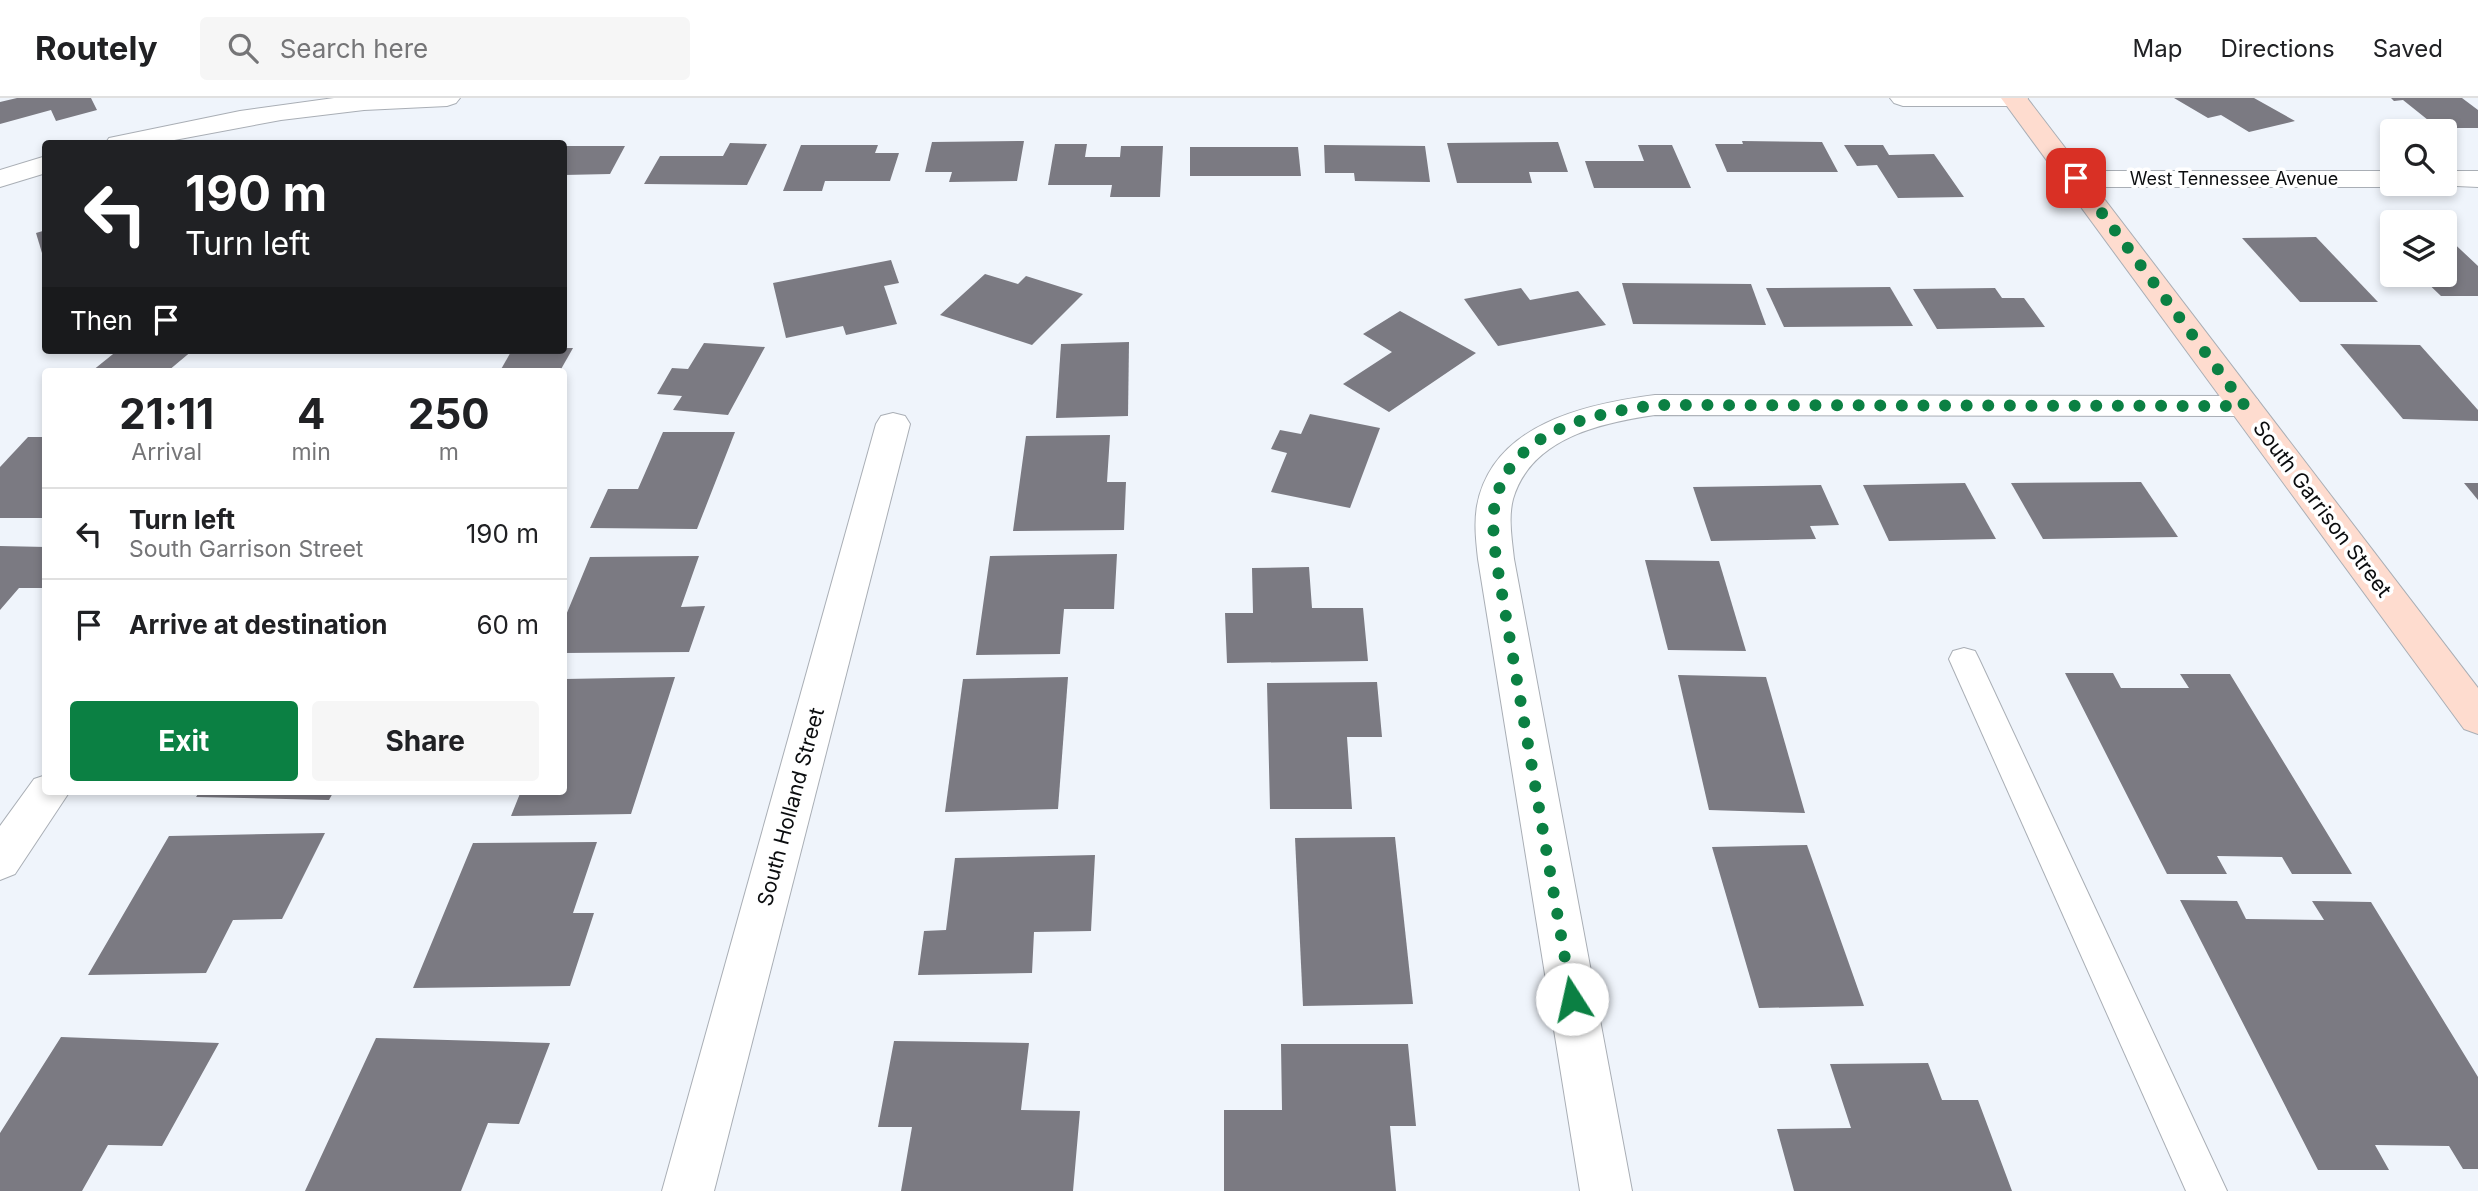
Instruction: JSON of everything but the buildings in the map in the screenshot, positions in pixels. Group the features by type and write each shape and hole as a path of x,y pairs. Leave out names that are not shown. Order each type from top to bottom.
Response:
{"main road":[{"name":"South Garrison Street","path":"2014,98 2478,719"}],"street":[{"path":"135,140 206,123 266,113 362,102 447,98"},
{"path":"1903,98 2014,98"},
{"path":"0,179 42,165"},
{"name":"West Tennessee Avenue","path":"2076,178 2380,179"},
{"path":"2457,179 2478,179"},
{"path":"1606,1191 1496,559 1493,517 1496,499 1502,484 1519,458 1542,438 1565,425 1607,412 1655,405 2245,406"},
{"name":"South Holland Street","path":"688,1191 893,424"},
{"path":"0,861 46,795"}],"lane":[{"path":"1964,659 2207,1191"}],"route":[{"path":"1572,999 1499,587 1493,517 1496,499 1508,473 1519,458 1542,438 1565,425 1607,412 1655,405 2245,406 2076,178"}]}
